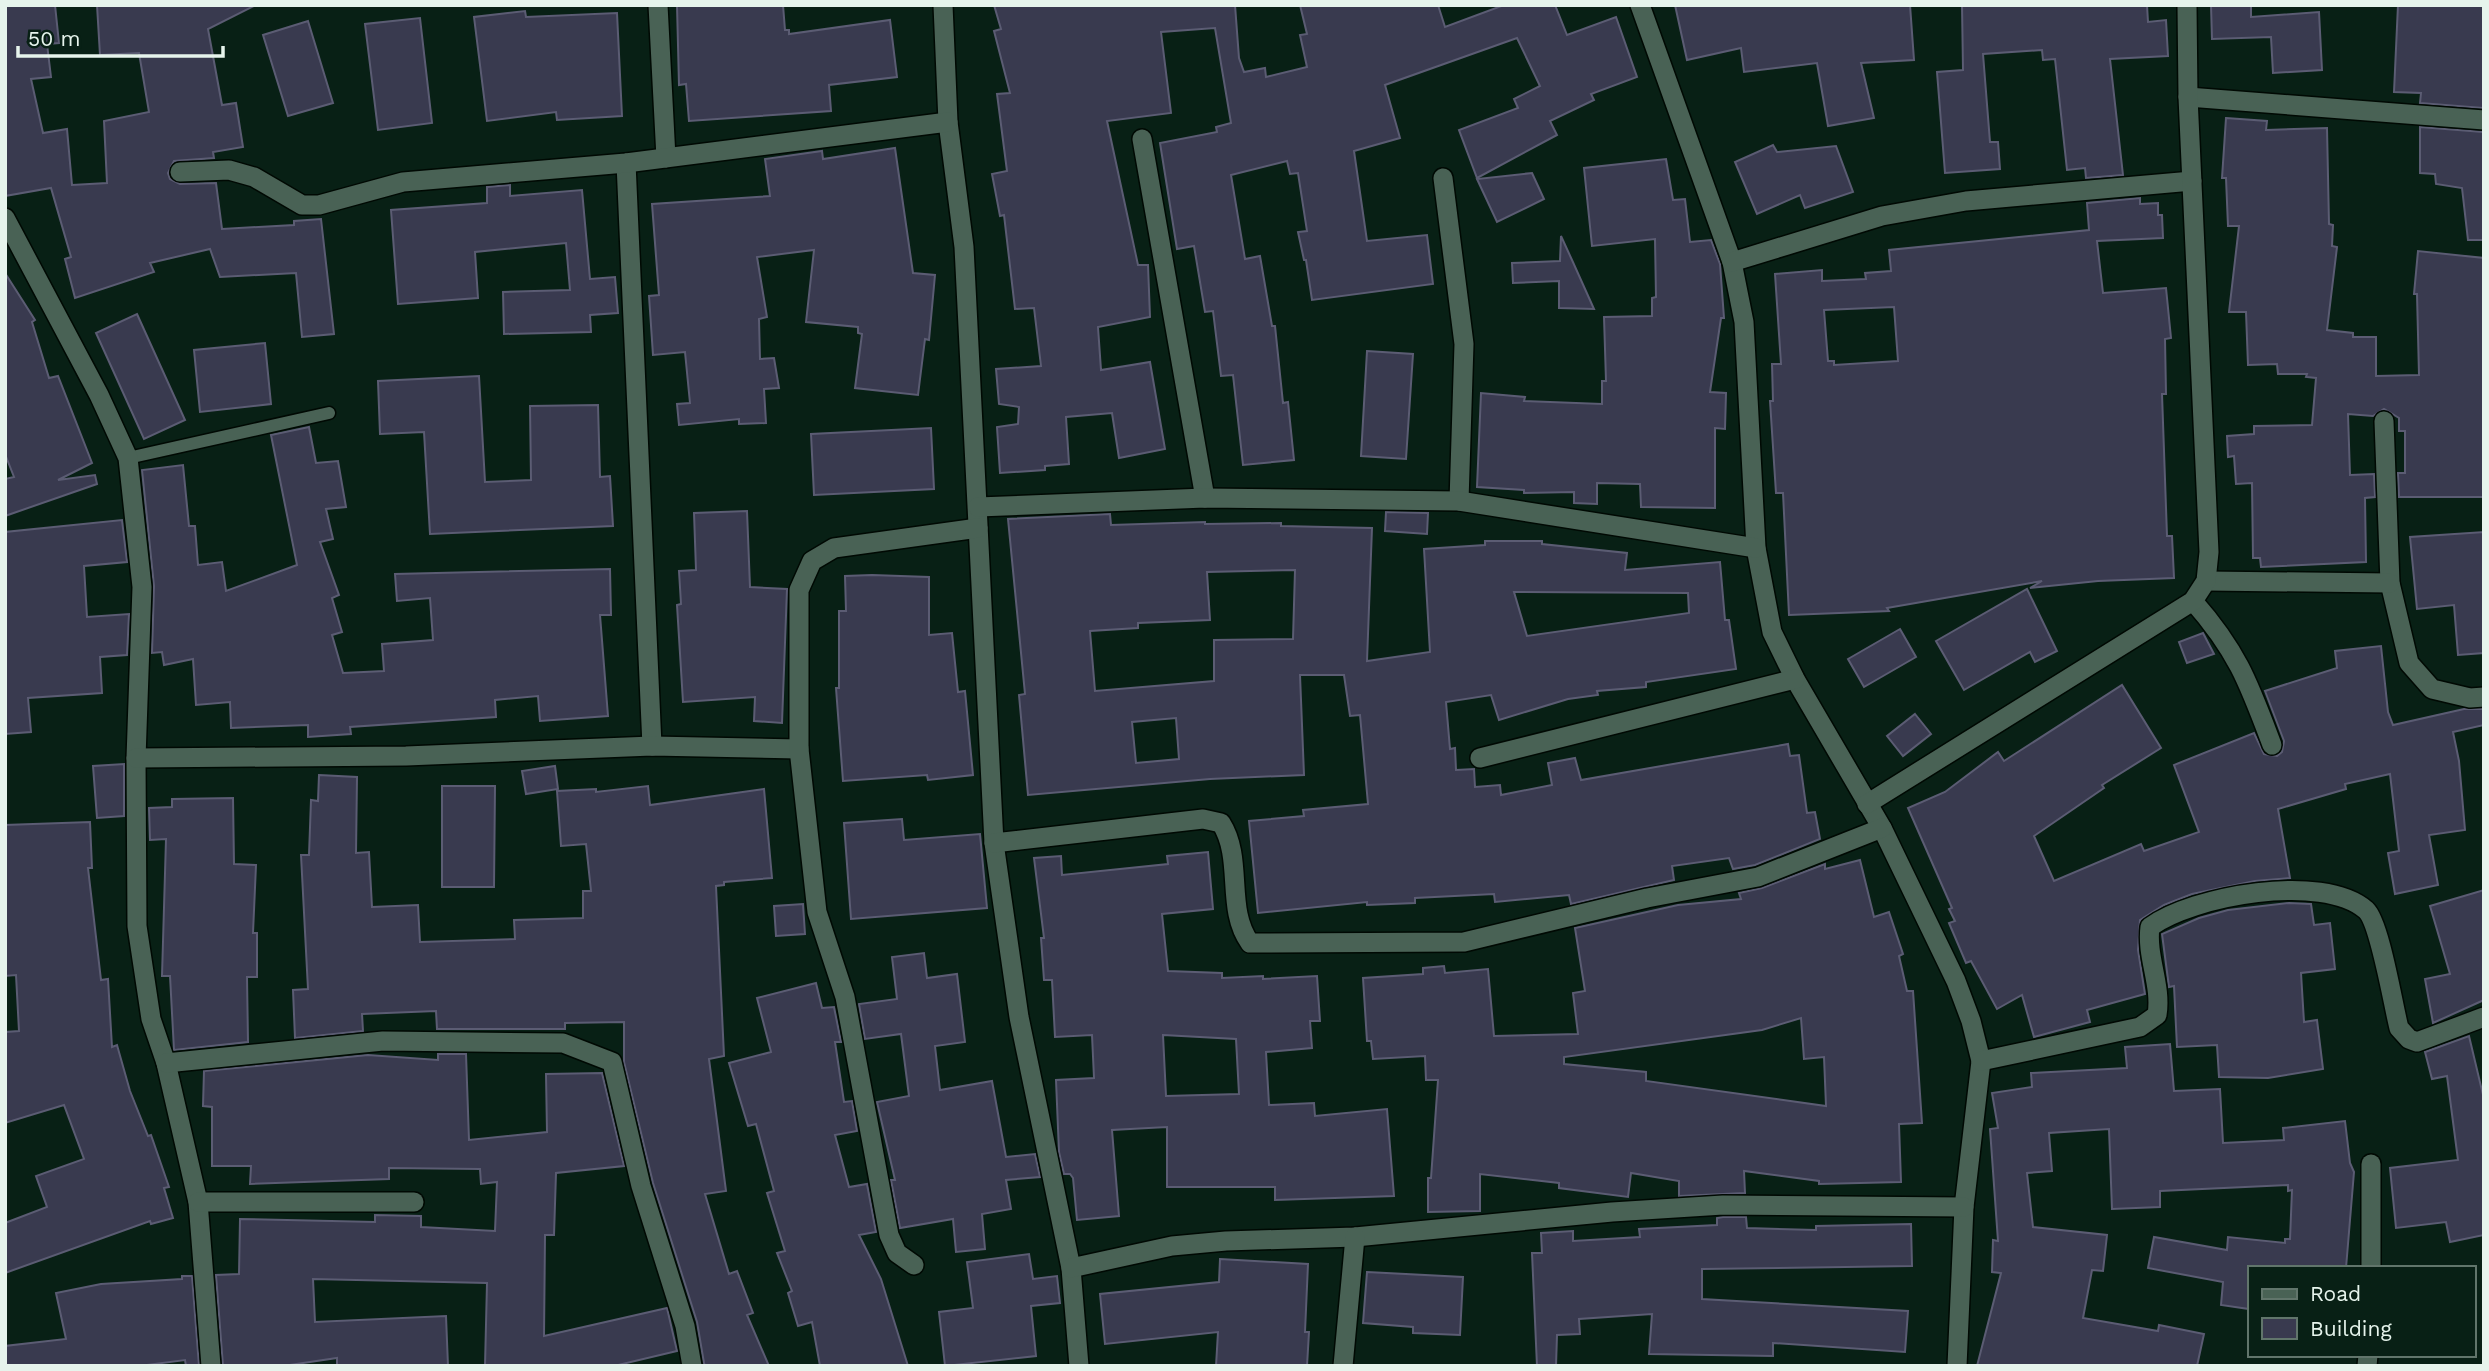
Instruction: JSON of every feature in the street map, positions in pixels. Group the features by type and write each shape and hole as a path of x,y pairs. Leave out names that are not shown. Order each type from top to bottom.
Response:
{"street":[{"path":"659,5 666,158"},
{"path":"943,5 948,122 964,247 993,844 1019,1017 1071,1268 1079,1366"},
{"path":"1640,5 1732,262 1744,322 1756,548 1772,632 1796,680 1882,828 1956,981 1971,1021 1981,1061 1964,1207 1957,1366"},
{"path":"1867,804 2193,601 2206,581 2209,552 2188,97 2187,5"},
{"path":"2188,97 2484,120"},
{"path":"180,172 229,170 254,177 302,205 319,205 404,182 626,163 948,122"},
{"path":"1142,139 1205,498"},
{"path":"626,163 652,746"},
{"path":"1443,178 1464,344 1459,501"},
{"path":"1732,262 1882,216 1966,201 2192,181"},
{"path":"5,218 99,395 128,458 142,587 136,758 137,926 151,1019 166,1063 198,1202 211,1366"},
{"path":"2384,421 2390,583 2409,663 2432,689 2470,698 2484,696"},
{"path":"978,507 1205,498 1459,501 1756,548"},
{"path":"914,1265 897,1253 889,1236 845,997 817,912 799,749 799,590 812,561 834,548 978,528"},
{"path":"2206,581 2390,583"},
{"path":"2193,601 2224,636 2241,665 2272,746"},
{"path":"1480,758 1796,680"},
{"path":"136,758 406,756 652,746 799,749"},
{"path":"993,844 1203,819 1221,823 1230,837 1241,930 1250,943 1464,942 1647,898 1758,877 1882,828"},
{"path":"1981,1061 2140,1027 2157,1014 2159,999 2148,943 2150,927 2167,914 2240,894 2311,891 2330,894 2365,910 2376,925 2399,1028 2409,1039 2417,1042 2484,1017"},
{"path":"166,1063 383,1041 563,1043 612,1062 641,1186 685,1326 692,1366"},
{"path":"2371,1164 2371,1266"},
{"path":"198,1202 414,1202"},
{"path":"1071,1268 1172,1246 1226,1241 1355,1237 1612,1212 1723,1205 1964,1207"},
{"path":"1343,1366 1355,1237"}],"lane":[{"path":"128,458 329,413"}],"building":[{"path":"5,5 55,5 59,43 47,44 51,77 31,79 43,133 67,129 72,185 107,183 104,121 149,112 139,53 100,55 97,5 256,5 208,29 222,105 236,103 243,147 213,152 214,158 174,161 168,173 170,179 180,184 216,183 222,229 294,225 294,221 321,219 334,334 302,337 296,273 220,277 210,249 150,263 154,272 75,298 65,259 71,257 51,188 5,196"},
{"path":"677,5 783,5 785,30 789,30 789,34 890,20 897,77 829,85 831,111 689,121 686,84 679,85"},
{"path":"994,5 1235,5 1239,58 1244,72 1265,68 1266,77 1307,67 1300,35 1307,34 1300,5 1438,5 1445,27 1504,5 1555,5 1567,35 1616,17 1637,77 1591,94 1594,100 1550,121 1557,135 1477,178 1459,130 1518,108 1514,99 1540,86 1517,38 1385,85 1400,138 1354,151 1367,241 1427,235 1433,284 1312,300 1306,260 1298,232 1307,231 1298,173 1290,174 1287,161 1231,175 1245,259 1260,256 1272,326 1275,326 1283,403 1288,402 1294,460 1243,465 1233,375 1221,376 1213,311 1205,312 1194,246 1177,249 1160,143 1217,132 1216,127 1231,123 1215,28 1161,32 1171,113 1107,121 1138,265 1148,265 1150,317 1098,327 1101,370 1150,362 1165,449 1119,458 1112,413 1066,417 1069,464 1045,466 1045,470 1000,473 997,427 1018,424 1019,407 999,404 996,369 1041,366 1034,308 1015,309 1004,215 1000,216 992,174 1007,171 997,94 1010,93 994,31 1001,29"},
{"path":"1675,5 1910,5 1914,60 1861,63 1874,118 1828,126 1817,63 1744,72 1741,48 1687,60"},
{"path":"1962,5 2147,5 2148,22 2166,20 2168,56 2110,59 2123,175 2086,178 2085,168 2067,170 2055,59 2043,60 2042,50 1983,54 1990,142 1998,142 2000,169 1945,173 1937,72 1963,70"},
{"path":"2211,5 2251,5 2251,17 2319,12 2322,70 2273,73 2271,37 2212,39"},
{"path":"2398,5 2484,5 2483,108 2420,103 2421,93 2394,92"},
{"path":"525,11 526,17 617,13 622,116 557,120 556,112 487,121 474,17"},
{"path":"420,18 432,123 378,130 365,24"},
{"path":"308,21 333,103 288,116 263,35"},
{"path":"2226,118 2267,121 2266,130 2327,128 2329,224 2333,225 2332,246 2337,247 2327,330 2353,333 2353,337 2376,337 2376,376 2419,375 2417,294 2414,294 2418,251 2484,258 2484,497 2399,497 2398,473 2405,473 2405,431 2399,431 2399,418 2384,409 2373,416 2348,414 2350,475 2374,474 2375,497 2365,498 2366,562 2261,567 2260,558 2253,558 2252,483 2236,484 2234,456 2228,457 2227,436 2254,434 2254,426 2312,425 2316,378 2306,377 2307,374 2278,374 2277,364 2248,365 2246,312 2229,312 2239,226 2228,226 2226,178 2222,178"},
{"path":"2420,127 2483,132 2483,240 2468,240 2462,188 2436,184 2435,174 2420,173"},
{"path":"1773,145 1777,152 1836,146 1853,192 1805,208 1800,195 1757,214 1735,162"},
{"path":"895,148 913,273 935,275 929,340 925,339 918,395 855,388 862,334 858,333 858,327 806,322 814,250 757,257 767,317 759,319 760,359 774,358 779,388 764,389 766,423 739,424 739,419 679,425 677,404 690,403 685,352 653,355 649,296 659,295 652,204 770,196 765,159 822,151 823,159"},
{"path":"1666,159 1673,200 1685,199 1690,242 1711,240 1720,264 1724,318 1721,318 1710,392 1726,393 1725,429 1715,428 1715,508 1641,507 1640,484 1597,483 1597,504 1574,503 1574,492 1524,493 1524,490 1477,487 1481,393 1525,397 1524,401 1602,404 1602,381 1606,381 1604,317 1652,316 1652,298 1656,297 1655,239 1592,246 1584,168"},
{"path":"1532,173 1544,199 1497,222 1477,179"},
{"path":"510,185 510,196 582,190 590,279 615,277 618,313 590,315 591,332 504,334 503,292 570,290 566,243 475,252 478,298 398,304 391,210 487,203 487,187"},
{"path":"2140,198 2140,204 2158,203 2158,215 2162,215 2163,238 2097,241 2103,293 2166,288 2171,338 2165,339 2166,394 2162,394 2167,536 2172,536 2174,578 2098,581 2030,588 2042,581 1887,608 1889,611 1789,615 1783,493 1776,493 1770,401 1773,401 1772,364 1781,364 1775,274 1822,270 1822,281 1866,279 1865,273 1891,271 1889,250 2089,230 2087,203","holes":["1894,307 1898,361 1834,365 1834,361 1828,361 1824,310"]},
{"path":"1561,236 1594,309 1559,308 1559,281 1513,283 1512,263 1560,261"},
{"path":"5,273 35,320 32,322 49,378 58,376 92,463 58,480 95,475 97,484 5,516 5,479 14,477 5,454"},
{"path":"137,314 185,420 144,439 96,333"},
{"path":"265,343 271,404 200,412 194,350"},
{"path":"1367,351 1413,354 1406,459 1361,456"},
{"path":"479,376 485,482 531,480 530,406 598,405 600,477 610,476 613,526 430,534 424,432 380,434 378,381"},
{"path":"309,427 316,463 338,461 346,507 326,509 333,539 320,542 339,595 332,598 342,632 332,635 343,673 384,671 382,644 433,640 430,598 397,601 395,574 610,569 611,615 600,615 608,716 540,721 538,696 495,700 496,717 350,727 351,734 308,737 308,725 231,728 230,702 196,705 193,659 164,665 162,652 152,653 154,586 142,470 183,465 189,526 195,526 198,565 222,562 226,591 297,565 271,435"},
{"path":"931,428 934,489 814,495 811,434"},
{"path":"747,511 750,587 787,589 782,723 754,721 755,697 683,702 677,605 681,604 679,571 696,570 694,513"},
{"path":"1386,512 1428,513 1427,534 1385,531"},
{"path":"1110,514 1111,525 1205,522 1372,528 1367,661 1430,652 1424,549 1485,545 1485,541 1542,541 1542,544 1627,553 1625,570 1720,562 1725,620 1729,620 1736,669 1646,682 1646,687 1597,691 1598,695 1568,699 1499,720 1491,695 1446,702 1450,749 1455,748 1456,770 1474,769 1475,787 1500,785 1501,795 1552,785 1548,763 1575,758 1581,780 1788,744 1790,756 1799,755 1807,813 1815,812 1820,839 1755,865 1733,869 1729,858 1672,866 1674,880 1571,904 1569,895 1495,902 1494,894 1415,898 1415,903 1367,905 1367,902 1258,913 1249,821 1304,816 1303,810 1368,804 1360,715 1350,716 1344,675 1300,675 1304,775 1210,779 1028,795 1019,695 1025,694 1008,519","holes":["1295,570 1293,639 1214,640 1214,681 1095,691 1090,631 1138,628 1138,623 1210,620 1207,572","1514,592 1688,593 1689,613 1527,636","1176,718 1179,759 1136,763 1132,722"]},
{"path":"122,520 127,562 84,566 87,617 129,614 127,655 100,657 102,693 28,698 31,732 5,734 5,532"},
{"path":"2484,532 2484,653 2458,655 2454,605 2417,609 2410,537"},
{"path":"845,576 929,577 929,635 952,633 958,692 965,691 973,775 928,780 927,775 843,781 836,688 839,688 839,611 846,611"},
{"path":"2027,589 2057,651 2035,662 2030,652 1964,690 1936,641"},
{"path":"1900,629 1916,657 1864,687 1848,659"},
{"path":"2203,633 2214,654 2187,663 2179,642"},
{"path":"2381,646 2388,712 2393,725 2464,709 2484,709 2484,725 2453,732 2459,761 2465,830 2429,835 2438,885 2395,894 2388,853 2399,851 2390,774 2345,784 2346,789 2278,809 2290,878 2255,881 2192,894 2164,905 2140,920 2138,950 2145,994 2087,1010 2090,1022 2034,1037 2022,995 1997,1009 1971,961 1966,963 1949,923 1955,921 1949,909 1952,908 1908,808 1945,792 1998,752 2004,761 2122,685 2161,748 2102,785 2104,788 2034,836 2054,881 2141,844 2144,851 2199,832 2174,765 2254,733 2264,754 2277,756 2282,752 2284,741 2265,691 2337,668 2335,651"},
{"path":"1915,714 1931,734 1903,756 1887,736"},
{"path":"124,764 124,816 97,818 93,766"},
{"path":"555,766 558,789 526,794 522,771"},
{"path":"319,775 357,777 356,853 369,852 372,907 418,905 420,942 515,939 514,920 583,918 583,891 591,891 586,844 561,846 557,791 596,789 596,792 648,786 650,805 764,789 772,878 724,882 724,885 716,886 724,1056 709,1059 726,1191 705,1194 729,1274 737,1271 753,1313 747,1315 769,1366 705,1366 697,1322 653,1183 624,1062 624,1022 565,1023 565,1029 437,1029 436,1011 362,1014 363,1031 295,1038 293,990 308,989 301,855 309,855 311,800 318,801"},
{"path":"442,786 495,786 494,887 442,887"},
{"path":"233,798 234,864 256,865 253,933 257,933 257,977 247,977 248,1042 174,1050 170,976 162,976 166,839 150,840 149,808 172,807 172,799"},
{"path":"902,819 904,840 980,834 987,908 851,919 844,823"},
{"path":"90,822 92,868 88,868 101,980 108,979 112,1047 117,1045 130,1091 148,1136 151,1135 169,1187 164,1188 173,1218 151,1224 150,1221 5,1273 5,1223 47,1207 36,1176 84,1159 64,1105 5,1123 5,1032 19,1031 16,975 5,976 5,825"},
{"path":"1208,852 1213,909 1162,914 1168,971 1222,973 1222,978 1317,976 1320,1021 1310,1021 1312,1048 1266,1052 1269,1105 1314,1103 1315,1116 1387,1109 1394,1196 1275,1200 1275,1187 1167,1187 1167,1127 1112,1130 1119,1216 1077,1220 1073,1178 1070,1174 1064,1174 1059,1152 1056,1080 1094,1078 1092,1035 1055,1037 1052,980 1044,980 1041,938 1044,938 1034,858 1061,856 1062,875 1168,864 1167,856","holes":["1163,1035 1236,1039 1239,1094 1166,1096"]},
{"path":"1860,860 1874,917 1889,912 1903,954 1899,956 1907,991 1913,991 1922,1123 1899,1124 1901,1182 1819,1184 1819,1181 1744,1171 1745,1193 1679,1196 1679,1181 1631,1173 1628,1197 1559,1188 1559,1183 1480,1174 1480,1211 1428,1212 1428,1178 1431,1178 1438,1080 1426,1080 1425,1056 1373,1059 1371,1041 1367,1041 1363,978 1423,974 1423,968 1444,966 1445,973 1488,969 1494,1036 1578,1034 1573,993 1585,991 1575,928 1678,905 1741,899 1739,893 1762,888 1825,864 1825,869","holes":["1801,1018 1804,1059 1824,1057 1826,1106 1646,1081 1646,1072 1564,1064 1564,1057 1762,1030"]},
{"path":"2484,890 2484,1000 2433,1023 2425,979 2450,974 2430,906"},
{"path":"2289,903 2311,904 2314,925 2330,923 2335,969 2301,973 2304,1022 2317,1020 2323,1069 2268,1078 2219,1077 2217,1045 2177,1047 2174,986 2169,987 2162,934 2199,918 2228,910"},
{"path":"803,904 805,934 776,936 774,906"},
{"path":"924,953 927,978 957,974 965,1042 935,1046 940,1090 992,1081 1006,1157 1035,1154 1040,1177 1006,1180 1011,1209 982,1214 985,1249 956,1252 953,1219 900,1228 891,1180 895,1180 877,1102 909,1096 901,1034 865,1039 859,1004 897,999 892,957"},
{"path":"816,983 822,1008 834,1007 841,1042 835,1042 844,1102 852,1101 857,1131 835,1135 849,1187 867,1184 876,1232 859,1235 881,1279 908,1366 820,1366 812,1322 798,1326 788,1293 792,1291 777,1253 785,1251 767,1193 774,1191 756,1124 748,1126 729,1063 771,1052 757,998"},
{"path":"2469,1036 2484,1099 2484,1235 2450,1242 2446,1222 2396,1228 2390,1168 2458,1160 2447,1076 2432,1079 2425,1052"},
{"path":"2170,1044 2174,1091 2220,1089 2223,1143 2284,1140 2283,1128 2345,1121 2350,1163 2354,1172 2346,1266 2248,1266 2248,1309 2221,1305 2223,1282 2148,1268 2154,1237 2227,1250 2228,1237 2285,1243 2285,1239 2290,1239 2292,1190 2288,1191 2288,1185 2160,1191 2160,1207 2112,1209 2109,1129 2049,1133 2052,1171 2027,1173 2033,1227 2107,1235 2103,1271 2092,1270 2083,1318 2158,1331 2159,1325 2204,1334 2197,1366 1977,1366 2001,1273 1992,1272 1993,1240 1998,1241 1990,1129 1998,1128 1992,1093 2032,1087 2031,1073 2127,1068 2125,1047"},
{"path":"438,1054 466,1054 469,1140 547,1132 546,1074 602,1073 624,1166 556,1173 554,1235 545,1235 544,1336 667,1308 677,1351 614,1366 485,1366 487,1283 313,1279 315,1322 446,1316 448,1366 337,1366 337,1358 283,1366 223,1366 216,1275 239,1274 240,1219 375,1222 375,1215 421,1216 421,1227 495,1231 497,1182 481,1184 480,1169 389,1168 389,1179 250,1184 251,1166 212,1166 212,1107 203,1106 204,1071 368,1055 438,1060"},
{"path":"1746,1217 1747,1228 1816,1230 1816,1226 1911,1224 1912,1266 1702,1269 1702,1299 1908,1311 1905,1352 1773,1343 1773,1356 1649,1354 1652,1314 1579,1319 1580,1334 1557,1335 1556,1366 1537,1366 1532,1253 1542,1253 1541,1233 1573,1231 1573,1241 1640,1237 1639,1229 1717,1225 1717,1218"},
{"path":"1029,1254 1033,1279 1057,1276 1060,1303 1031,1306 1036,1356 945,1366 939,1312 973,1308 967,1262"},
{"path":"1220,1259 1308,1264 1305,1332 1309,1332 1307,1366 1216,1366 1218,1332 1105,1344 1100,1294 1219,1282"},
{"path":"1367,1272 1463,1277 1460,1335 1413,1333 1413,1327 1363,1323"},
{"path":"182,1276 192,1276 199,1366 186,1366 185,1360 139,1366 5,1366 5,1346 66,1339 56,1293 101,1284 182,1279"}]}
